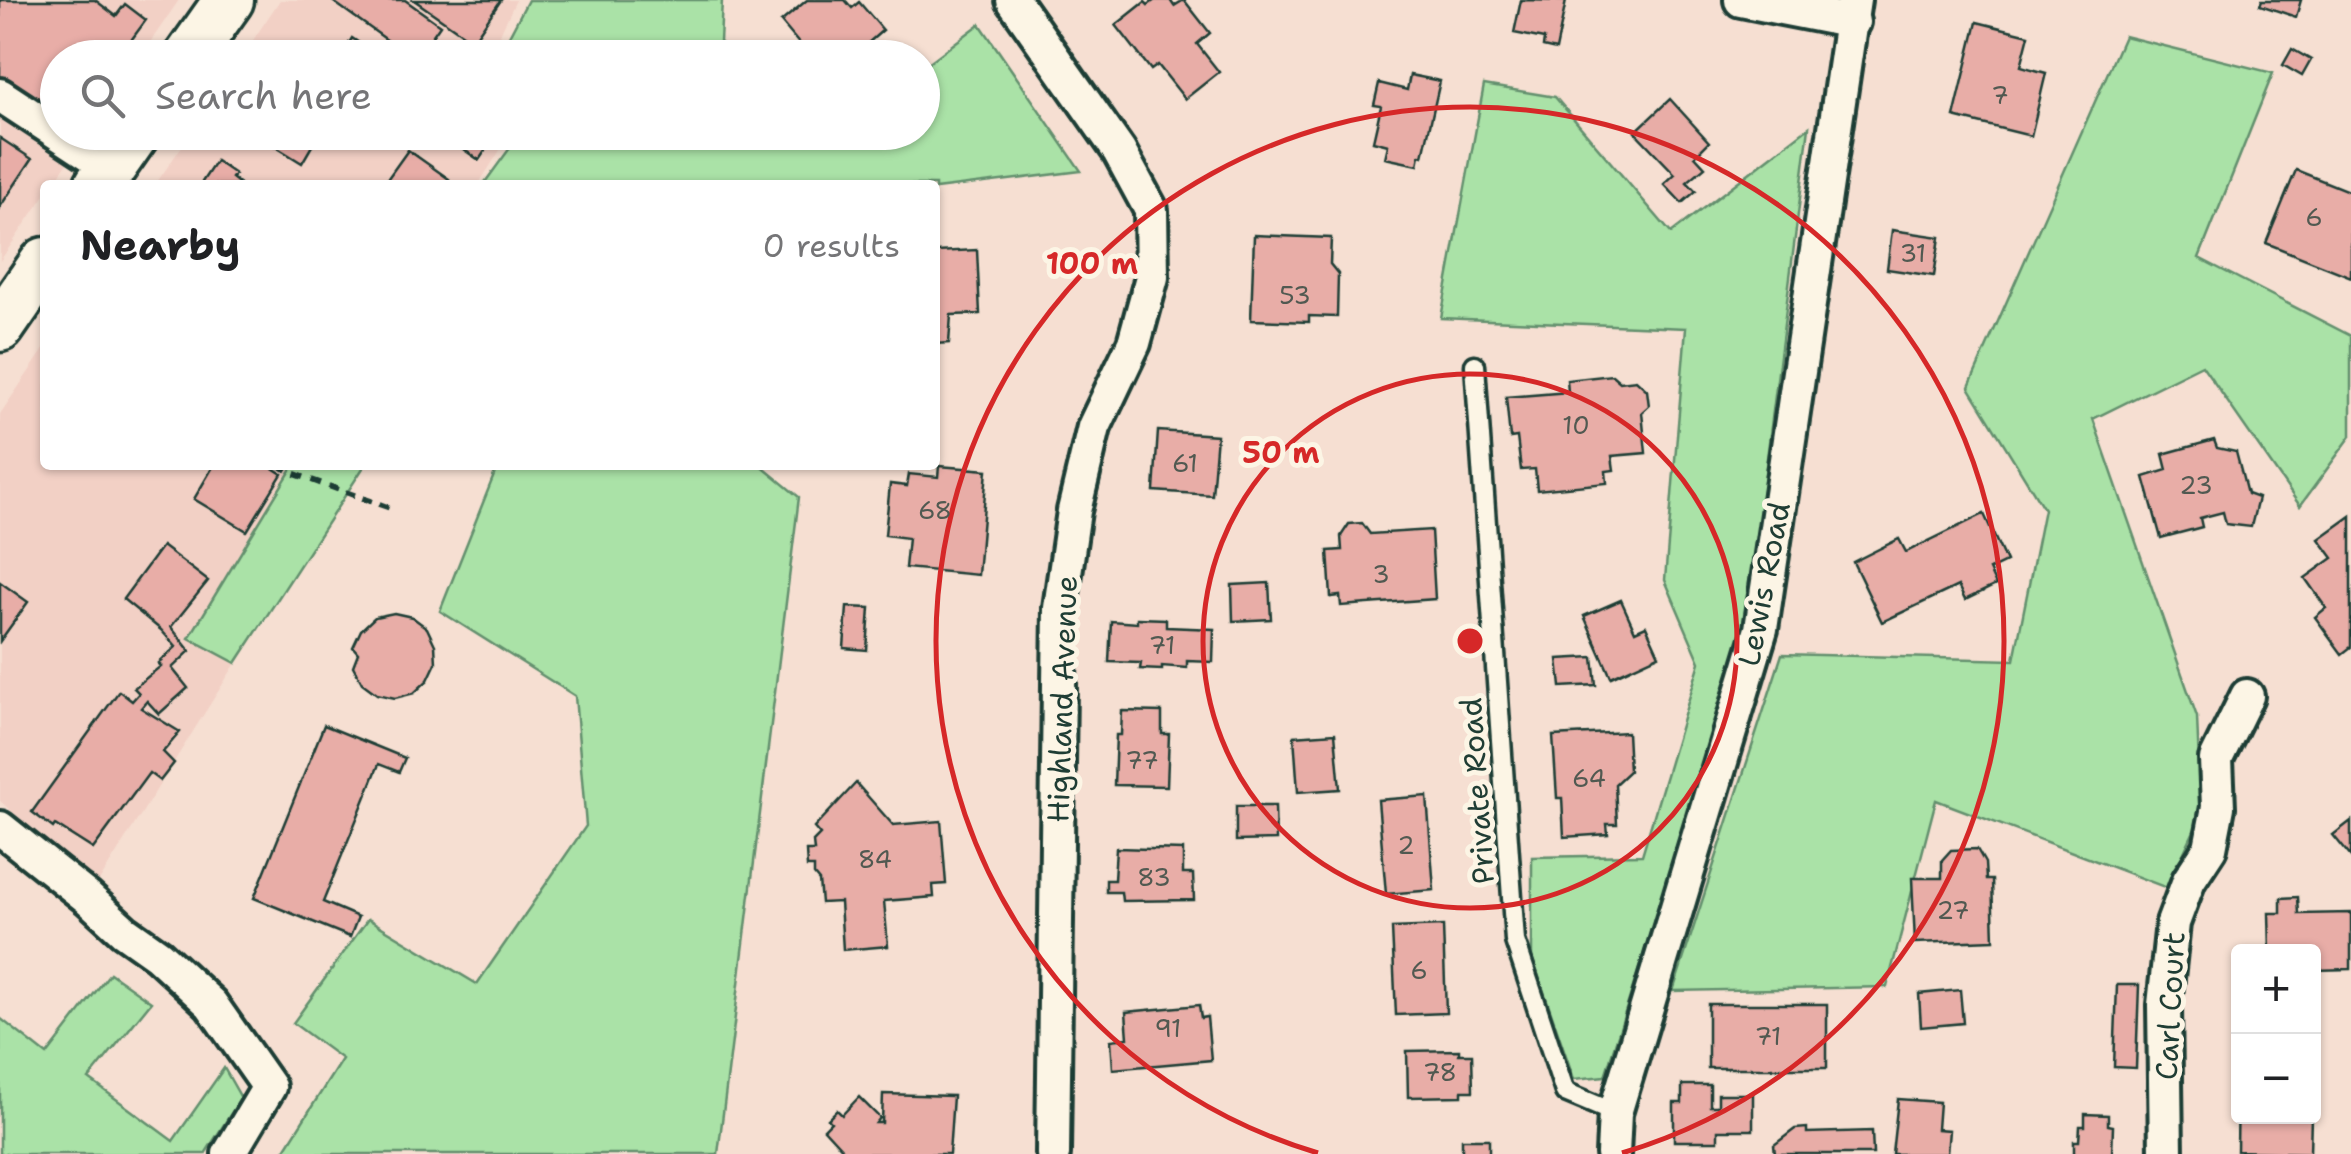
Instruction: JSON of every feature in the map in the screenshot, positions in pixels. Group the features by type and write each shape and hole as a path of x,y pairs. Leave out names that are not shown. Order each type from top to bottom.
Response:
{"main road":[{"path":"201,40 229,0"},
{"path":"0,327 40,269"}],"street":[{"name":"Highland Avenue","path":"1013,0 1118,151 1151,210 1152,277 1134,344 1094,427 1074,511 1060,608 1053,1154"},
{"path":"1741,0 1854,11"},
{"name":"Lewis Road","path":"1613,1154 1615,1112 1761,629 1854,11"},
{"path":"0,95 40,118"},
{"name":"Carl Court","path":"2166,1154 2164,1006 2173,923 2188,880 2210,848 2218,806 2216,758 2247,696"},
{"path":"0,828 171,967 211,1004 250,1059 269,1087 229,1154"}],"lane":[{"name":"Private Road","path":"1475,365 1514,941 1565,1092 1615,1112"}],"path":[{"path":"287,470 393,509"}],"shaded area":[{"path":"0,0 179,0 152,40 40,40 40,150 76,150 55,180 40,180 40,202 0,261"},
{"path":"280,0 516,0 497,40 253,40"},
{"path":"179,150 500,150 481,180 158,180"},
{"path":"40,355 40,470 297,470 190,638 236,663 96,886 0,801 0,414"}],"green space":[{"path":"528,0 722,0 720,40 507,40"},
{"path":"980,24 1081,171 940,188 940,180 487,180 509,150 940,150 940,54"},
{"path":"2124,36 2273,73 2199,258 2351,336 2351,436 2300,506 2202,365 2093,419 2197,717 2201,816 2167,888 1936,800 1887,987 1673,991 1782,654 2014,660 2044,509 1969,387"},
{"path":"1484,85 1555,97 1671,233 1809,127 1745,632 1605,1076 1574,1079 1532,957 1532,857 1642,855 1700,662 1665,580 1686,328 1441,318"},
{"path":"291,470 362,470 236,663 189,638"},
{"path":"496,470 766,470 799,497 718,1154 282,1154 342,1059 293,1023 368,919 477,984 586,826 575,696 440,611"},
{"path":"110,973 151,1002 89,1079 173,1141 224,1068 241,1098 205,1154 0,1154 0,1018 47,1055"}],"building":[{"path":"0,0 95,0 116,16 125,4 146,20 131,40 40,40 40,113 0,83"},
{"path":"331,0 405,0 440,25 430,40 387,40"},
{"path":"414,0 501,0 472,40"},
{"path":"807,0 845,0 852,8 859,2 883,30 872,40 796,40 781,22"},
{"path":"1155,0 1170,0 1174,6 1184,0 1210,33 1197,44 1219,72 1185,99 1158,65 1151,70 1116,25 1145,2 1148,5"},
{"path":"1521,0 1566,1 1556,50 1543,47 1544,39 1514,33"},
{"path":"2262,0 2301,0 2296,17 2260,5"},
{"path":"1977,22 2029,35 2021,66 2046,73 2031,136 1954,117"},
{"path":"2292,49 2311,60 2302,76 2283,65"},
{"path":"1410,75 1440,81 1418,165 1385,158 1388,145 1373,141 1381,106 1374,105 1379,83 1407,90"},
{"path":"1670,99 1709,142 1695,156 1705,167 1687,182 1696,191 1682,203 1664,184 1675,174 1635,132"},
{"path":"0,138 32,159 0,207"},
{"path":"281,150 310,150 302,163"},
{"path":"408,150 449,179 448,180 387,180"},
{"path":"464,150 486,150 479,160"},
{"path":"216,161 235,174 235,180 203,180"},
{"path":"2296,170 2351,192 2351,277 2266,243"},
{"path":"1892,230 1940,237 1934,276 1887,269"},
{"path":"1254,235 1331,238 1330,264 1338,274 1337,317 1309,316 1309,322 1251,320"},
{"path":"977,250 980,314 951,315 949,343 940,344 940,252"},
{"path":"1612,375 1620,382 1636,380 1647,390 1649,406 1642,412 1646,453 1612,456 1614,470 1606,471 1607,483 1537,490 1535,469 1521,470 1517,437 1510,438 1506,397 1568,392 1567,380"},
{"path":"1158,431 1217,435 1212,495 1154,491"},
{"path":"2214,440 2217,448 2236,452 2247,494 2258,498 2251,527 2226,524 2223,512 2200,518 2202,527 2161,538 2144,477 2167,470 2163,454"},
{"path":"940,466 987,470 978,575 905,568 908,538 885,535 890,484 907,486 909,474 938,477"},
{"path":"211,470 276,470 282,474 247,531 194,499"},
{"path":"1984,514 2006,562 1989,570 1996,585 1965,600 1958,586 1882,622 1853,562 1899,539 1906,552"},
{"path":"2351,516 2351,647 2342,654 2315,617 2326,608 2305,578 2333,558 2319,539"},
{"path":"1362,523 1370,534 1431,530 1435,599 1341,606 1340,596 1331,597 1328,551 1342,550 1341,536 1349,524"},
{"path":"162,546 208,581 171,627 190,651 172,668 188,688 159,714 147,701 141,708 180,732 163,752 174,763 160,781 149,773 93,849 32,812 119,691 132,701 139,693 134,688 161,666 158,663 176,647 123,599"},
{"path":"0,582 28,602 0,641"},
{"path":"1269,583 1271,619 1233,621 1232,585"},
{"path":"1621,600 1635,631 1646,626 1659,655 1611,677 1584,616"},
{"path":"847,607 870,608 867,650 844,648"},
{"path":"394,613 412,617 427,628 435,645 436,663 428,680 414,693 395,698 377,694 362,683 353,666 358,653 353,647 361,630 375,617"},
{"path":"1137,618 1166,619 1166,627 1214,629 1213,662 1187,661 1187,668 1162,666 1162,670 1140,669 1141,663 1109,662 1111,621 1137,623"},
{"path":"1593,657 1596,685 1561,687 1558,659"},
{"path":"1122,711 1162,712 1162,734 1169,734 1167,786 1114,785 1116,735 1121,735"},
{"path":"324,725 405,758 399,772 379,764 323,902 358,917 350,937 254,898"},
{"path":"1627,732 1629,771 1615,784 1617,824 1607,824 1608,834 1564,837 1553,736"},
{"path":"1335,733 1340,789 1298,792 1294,736"},
{"path":"856,783 893,825 941,821 946,884 933,885 934,897 884,901 888,946 843,950 840,902 821,903 819,881 814,867 807,867 806,851 814,851 813,842 820,835 814,828"},
{"path":"1427,796 1434,890 1386,894 1378,800"},
{"path":"1236,806 1275,806 1276,840 1236,841"},
{"path":"2351,821 2351,857 2333,835"},
{"path":"1116,848 1183,850 1183,874 1193,874 1194,900 1122,901 1121,892 1106,892 1106,880 1114,880"},
{"path":"1977,849 1985,863 1986,880 1992,880 1994,940 1915,943 1912,878 1942,878 1942,860 1951,850"},
{"path":"2298,897 2299,914 2351,913 2351,969 2321,970 2321,944 2270,944 2269,913 2281,913 2281,898"},
{"path":"1443,926 1446,1013 1396,1015 1392,928"},
{"path":"2117,985 2139,985 2136,1068 2114,1067"},
{"path":"1960,990 1963,1023 1921,1027 1919,994"},
{"path":"1708,1004 1827,1004 1827,1068 1708,1068"},
{"path":"1199,1005 1201,1018 1207,1017 1211,1060 1113,1069 1111,1040 1128,1038 1126,1012"},
{"path":"1459,1050 1459,1054 1472,1054 1473,1091 1462,1091 1462,1096 1408,1097 1407,1051"},
{"path":"1682,1085 1710,1085 1710,1106 1718,1106 1718,1094 1753,1094 1753,1130 1718,1130 1718,1141 1674,1141 1674,1103 1682,1103"},
{"path":"883,1094 953,1096 949,1154 847,1154 824,1129 831,1122 828,1119 837,1110 842,1115 859,1097 880,1118 876,1123 882,1123"},
{"path":"1898,1099 1939,1102 1937,1129 1949,1130 1947,1154 1892,1154"},
{"path":"2085,1114 2108,1115 2108,1125 2113,1126 2112,1154 2074,1154 2074,1141 2079,1141"},
{"path":"2237,1124 2311,1124 2310,1153 2237,1151"},
{"path":"1807,1128 1807,1133 1872,1131 1873,1154 1775,1154 1774,1145 1795,1129"},
{"path":"1462,1139 1489,1139 1489,1154 1462,1154"}]}
